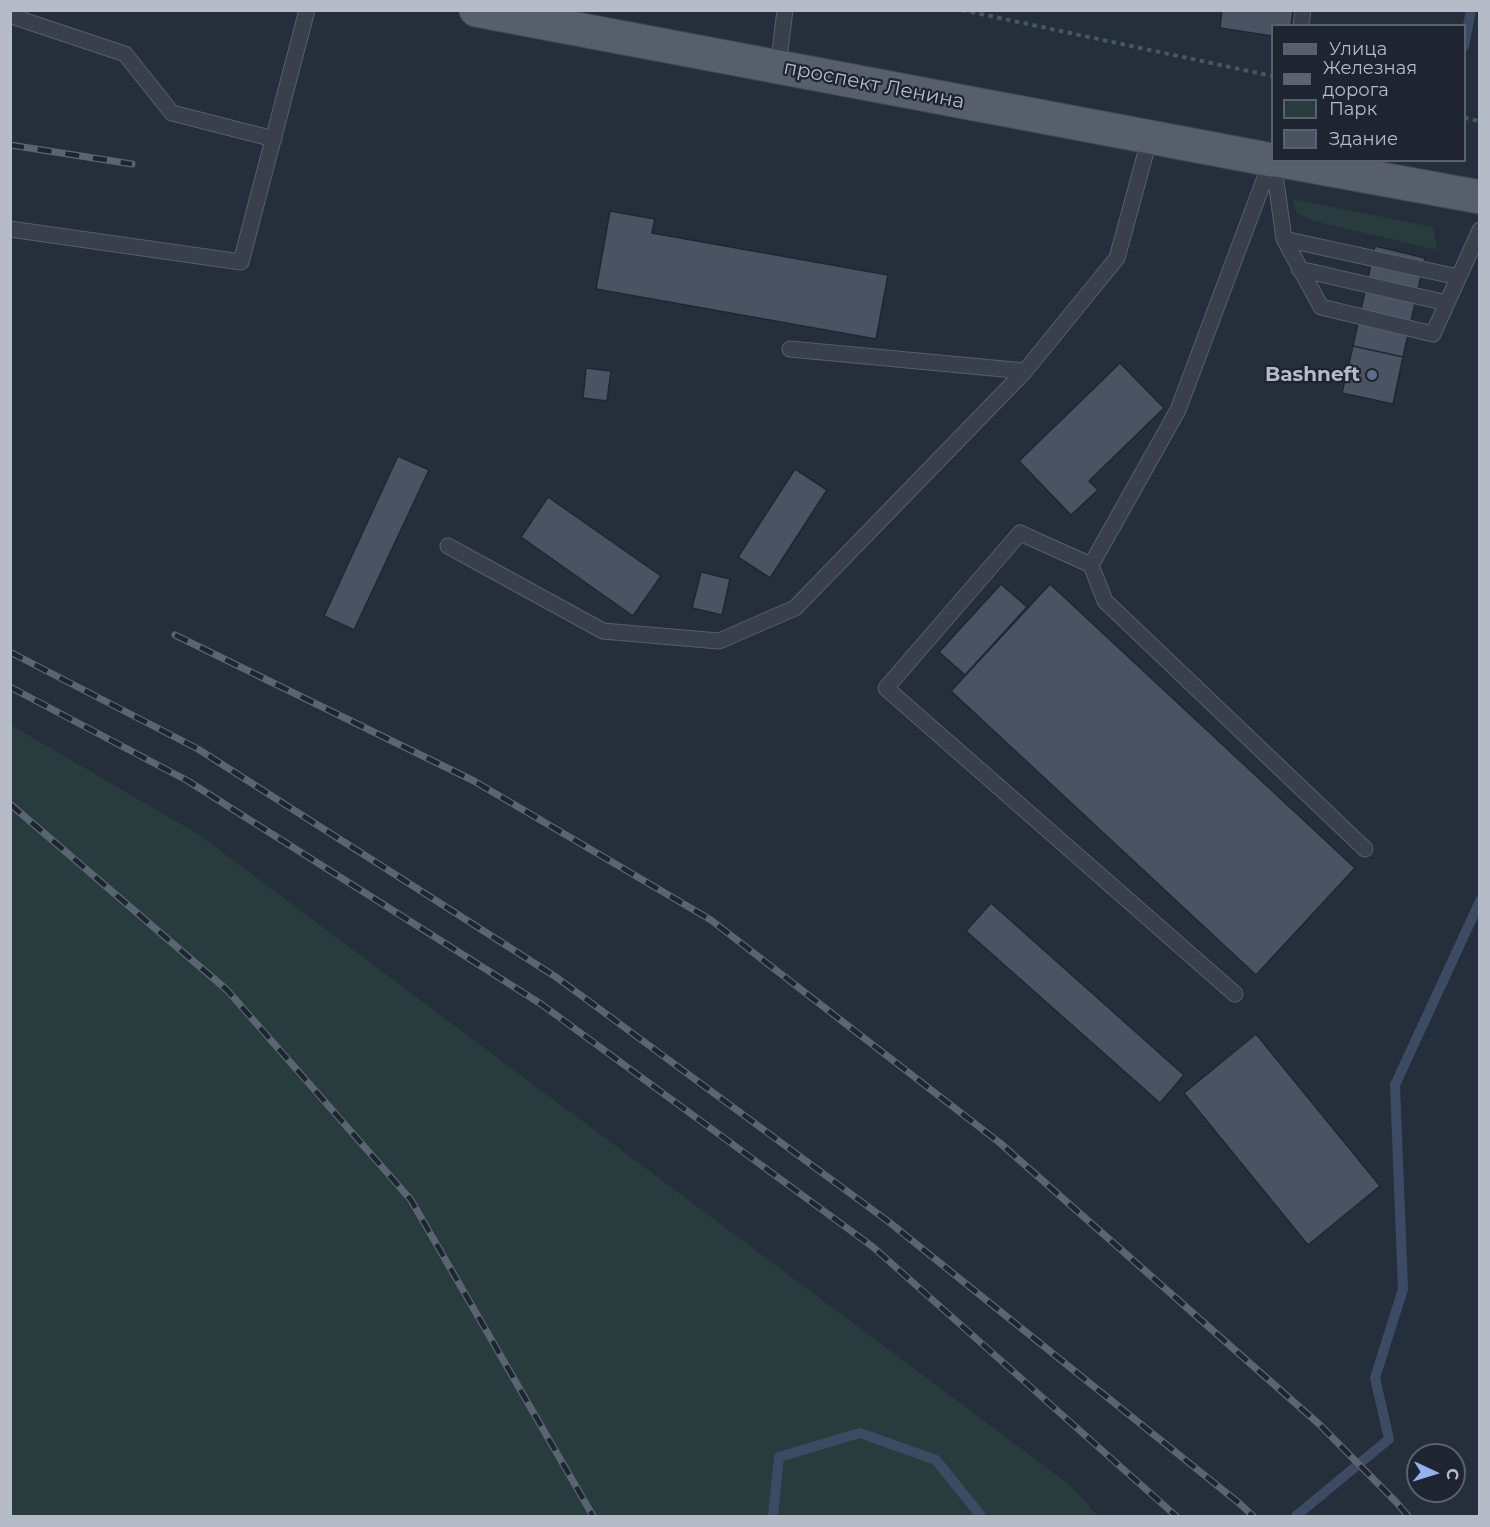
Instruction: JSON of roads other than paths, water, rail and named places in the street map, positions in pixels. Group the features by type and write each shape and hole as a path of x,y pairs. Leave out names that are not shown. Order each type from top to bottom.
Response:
{"main road":[{"name":"проспект Ленина","path":"476,10 1271,160"},
{"path":"1288,162 1479,197"}],"lane":[{"path":"18,10 17,18 125,54 172,113 274,139"},
{"path":"10,229 241,262 307,10"},
{"path":"778,66 785,10"},
{"path":"448,546 603,631 719,641 795,608 1025,371 1117,258 1150,137"},
{"path":"1091,565 1178,410 1271,162"},
{"path":"1272,162 1284,239 1321,307 1433,334 1479,230"},
{"path":"1284,239 1458,277"},
{"path":"1299,269 1446,303"},
{"path":"790,349 1025,371"},
{"path":"1235,994 886,688 1020,533 1091,565 1105,601 1365,849"}],"waterway":[{"path":"1466,36 1471,10"},
{"path":"1296,1516 1389,1439 1375,1378 1403,1289 1395,1085 1480,901"},
{"path":"773,1516 779,1457 860,1433 936,1460 981,1516"}],"railway":[{"path":"10,145 132,164"},
{"path":"175,635 474,781 711,920 1000,1143 1320,1425 1408,1516"},
{"path":"10,652 198,749 556,977 889,1222 1253,1516"},
{"path":"10,687 188,781 541,1004 873,1247 1176,1516"},
{"path":"10,804 227,990 411,1200 593,1516"}],"place":[{"name":"Bashneft","path":"1372,375"}]}
